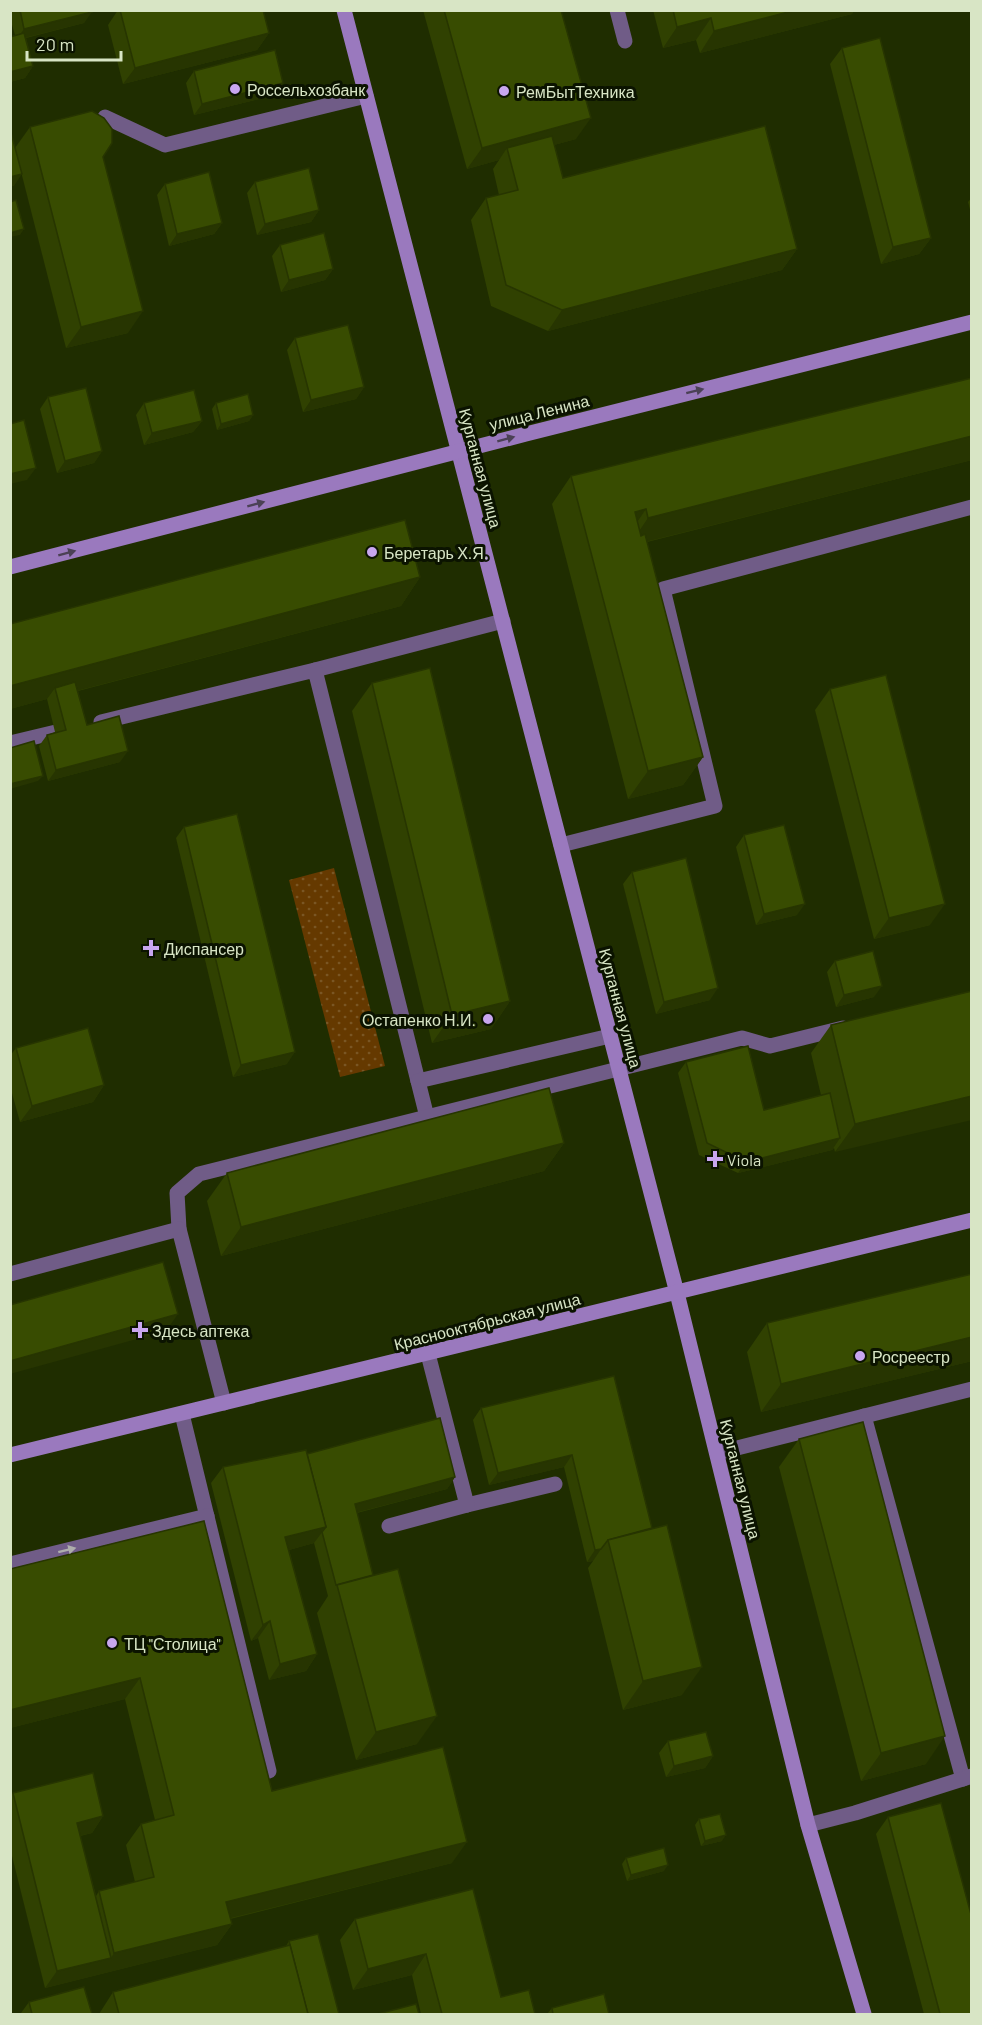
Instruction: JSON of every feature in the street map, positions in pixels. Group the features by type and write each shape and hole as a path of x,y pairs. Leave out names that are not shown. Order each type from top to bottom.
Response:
{"street":[{"name":"Курганная улица","path":"344,10 677,1293 808,1825 864,2014"},
{"name":"улица Ленина","path":"10,567 972,322"},
{"name":"Краснооктябрьская улица","path":"10,1455 972,1220"}],"lane":[{"path":"617,10 625,41"},
{"path":"105,117 165,145 366,96"},
{"path":"561,845 715,806 663,589 972,507"},
{"path":"87,725 315,670 503,621"},
{"path":"315,670 427,1117"},
{"path":"10,743 56,732"},
{"path":"225,1403 179,1229 177,1193 200,1174 619,1071 742,1038 770,1046 860,1024"},
{"path":"418,1081 610,1036"},
{"path":"10,1274 179,1229"},
{"path":"428,1354 467,1505"},
{"path":"717,1453 972,1389"},
{"path":"182,1414 269,1771"},
{"path":"808,1825 855,1813 967,1778 864,1416"},
{"path":"389,1526 555,1484"},
{"path":"10,1564 207,1516"}],"shaded area":[{"path":"334,868 385,1066 340,1077 289,880"}],"building":[{"path":"20,10 91,10 92,12 24,29"},
{"path":"120,10 263,10 269,33 135,68"},
{"name":"РемБытТехника","path":"444,10 561,10 591,118 482,148"},
{"path":"673,10 796,10 714,31 711,18 677,27"},
{"path":"24,33 33,66 10,72 10,37"},
{"path":"880,38 931,238 893,247 842,48"},
{"path":"275,50 283,83 202,104 194,71"},
{"path":"92,111 104,118 112,129 112,143 103,157 143,311 81,327 30,127"},
{"path":"765,126 797,249 562,310 506,285 486,198 518,190 507,148 552,136 563,178"},
{"path":"10,129 22,174 10,177"},
{"path":"309,168 319,210 265,224 255,182"},
{"path":"209,172 222,223 177,234 165,184"},
{"path":"16,200 24,229 10,233 10,202"},
{"path":"324,233 333,269 289,280 280,245"},
{"path":"348,325 364,387 311,400 295,338"},
{"path":"972,378 972,436 648,518 646,509 635,512 641,536 645,534 703,757 648,771 571,476"},
{"path":"86,388 102,451 65,461 48,397"},
{"path":"194,390 202,421 152,433 144,403"},
{"path":"248,394 253,415 221,424 216,403"},
{"path":"24,420 36,468 10,474 10,424"},
{"path":"405,520 420,577 10,686 10,624"},
{"path":"430,668 510,1001 452,1015 372,683"},
{"path":"886,675 945,904 889,918 830,689"},
{"path":"75,682 87,725 119,716 128,751 56,770 47,735 66,730 55,688"},
{"path":"34,741 43,776 10,784 10,748"},
{"path":"237,814 295,1052 241,1065 184,827"},
{"path":"784,825 805,904 764,914 744,835"},
{"path":"686,858 718,988 664,1002 632,872"},
{"path":"873,951 882,986 844,995 835,961"},
{"path":"972,991 972,1096 855,1124 831,1025"},
{"path":"88,1028 104,1085 32,1106 16,1048"},
{"path":"748,1046 764,1110 830,1093 840,1138 746,1162 707,1143 686,1062"},
{"path":"549,1088 564,1143 241,1227 227,1173"},
{"path":"163,1262 178,1314 10,1361 10,1305"},
{"path":"972,1274 972,1337 781,1384 767,1323"},
{"path":"614,1376 652,1528 608,1540 601,1549 595,1550 572,1455 498,1473 481,1408"},
{"path":"440,1418 455,1477 355,1504 373,1575 336,1585 322,1532 326,1527 307,1454"},
{"path":"863,1422 945,1736 881,1753 799,1439"},
{"path":"306,1450 326,1527 285,1537 317,1654 280,1664 270,1621 263,1625 223,1467"},
{"path":"204,1521 272,1791 443,1747 467,1842 226,1902 232,1924 114,1953 99,1891 154,1877 141,1824 174,1815 140,1678 10,1710 10,1569"},
{"path":"667,1525 702,1667 643,1681 608,1540"},
{"path":"398,1569 437,1716 376,1732 337,1585"},
{"path":"706,1732 713,1756 674,1766 668,1741"},
{"path":"93,1773 103,1816 77,1823 111,1958 57,1971 13,1793"},
{"path":"941,1803 972,1918 972,2014 940,2014 888,1817"},
{"path":"720,1814 726,1835 705,1841 699,1819"},
{"path":"664,1848 668,1865 631,1875 626,1858"},
{"path":"473,1889 501,1997 529,1990 535,2014 442,2014 426,1954 368,1969 355,1919"},
{"path":"318,1934 339,2014 308,2014 306,2007 289,1941"},
{"path":"290,1945 308,2014 119,2014 113,1992"},
{"path":"84,1987 92,2014 32,2014 29,2002"},
{"path":"604,1994 609,2014 553,2014 552,2008"},
{"path":"416,2004 419,2014 378,2014"}],"place":[{"name":"Россельхозбанк","path":"235,89"},
{"name":"РемБытТехника","path":"504,91"},
{"name":"Беретарь Х.Я.","path":"372,552"},
{"name":"Диспансер","path":"151,948"},
{"name":"Остапенко Н.И.","path":"488,1019"},
{"name":"Viola","path":"715,1159"},
{"name":"Здесь аптека","path":"140,1330"},
{"name":"Росреестр","path":"860,1356"},
{"name":"ТЦ \"Столица\"","path":"112,1643"}]}
